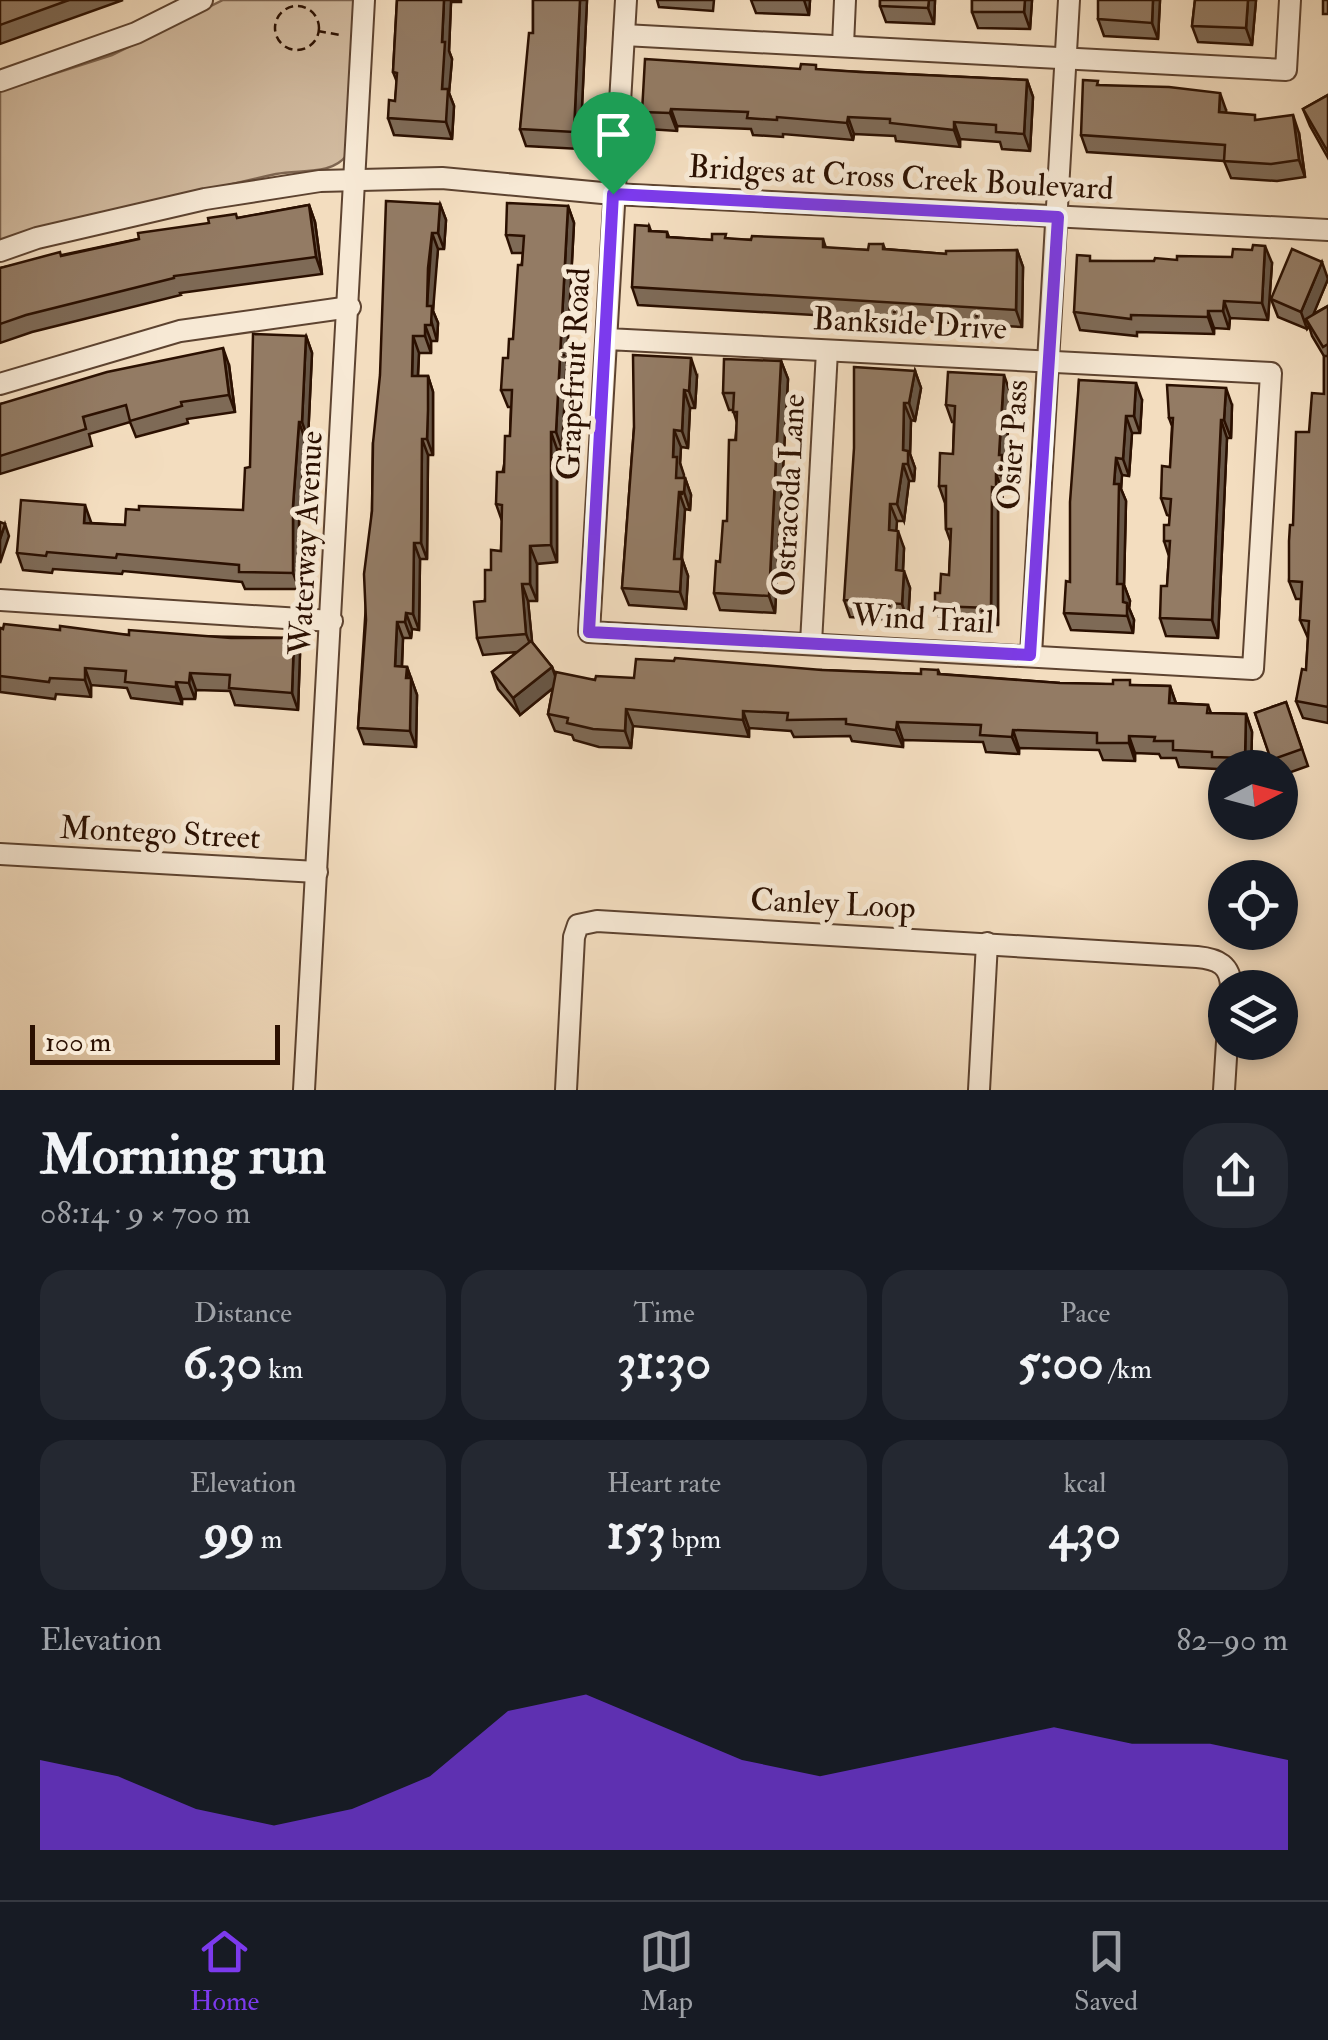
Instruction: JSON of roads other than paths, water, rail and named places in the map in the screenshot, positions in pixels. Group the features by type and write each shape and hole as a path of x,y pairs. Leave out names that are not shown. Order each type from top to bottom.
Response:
{"street":[{"path":"0,81 136,34 202,0"},
{"name":"Waterway Avenue","path":"304,1090 364,0"},
{"name":"Grapefruit Road","path":"589,632 626,0"},
{"path":"843,46 846,0"},
{"name":"Osier Pass","path":"1030,655 1069,0"},
{"path":"624,35 1286,70 1290,0"},
{"name":"Bridges at Cross Creek Boulevard","path":"0,252 53,234 205,200 320,181 442,178 613,194 1328,230"},
{"path":"0,384 180,330 350,307"},
{"name":"Bankside Drive","path":"607,338 1271,373 1253,669"},
{"name":"Ostracoda Lane","path":"811,643 826,350"},
{"path":"0,600 332,621"},
{"name":"Wind Trail","path":"589,632 1253,669"},
{"name":"Montego Street","path":"0,854 318,872"},
{"name":"Canley Loop","path":"566,1090 574,937 578,926 597,921 1217,959 1227,970"},
{"path":"979,1090 987,944"},
{"path":"1224,1090 1226,1060"}]}
